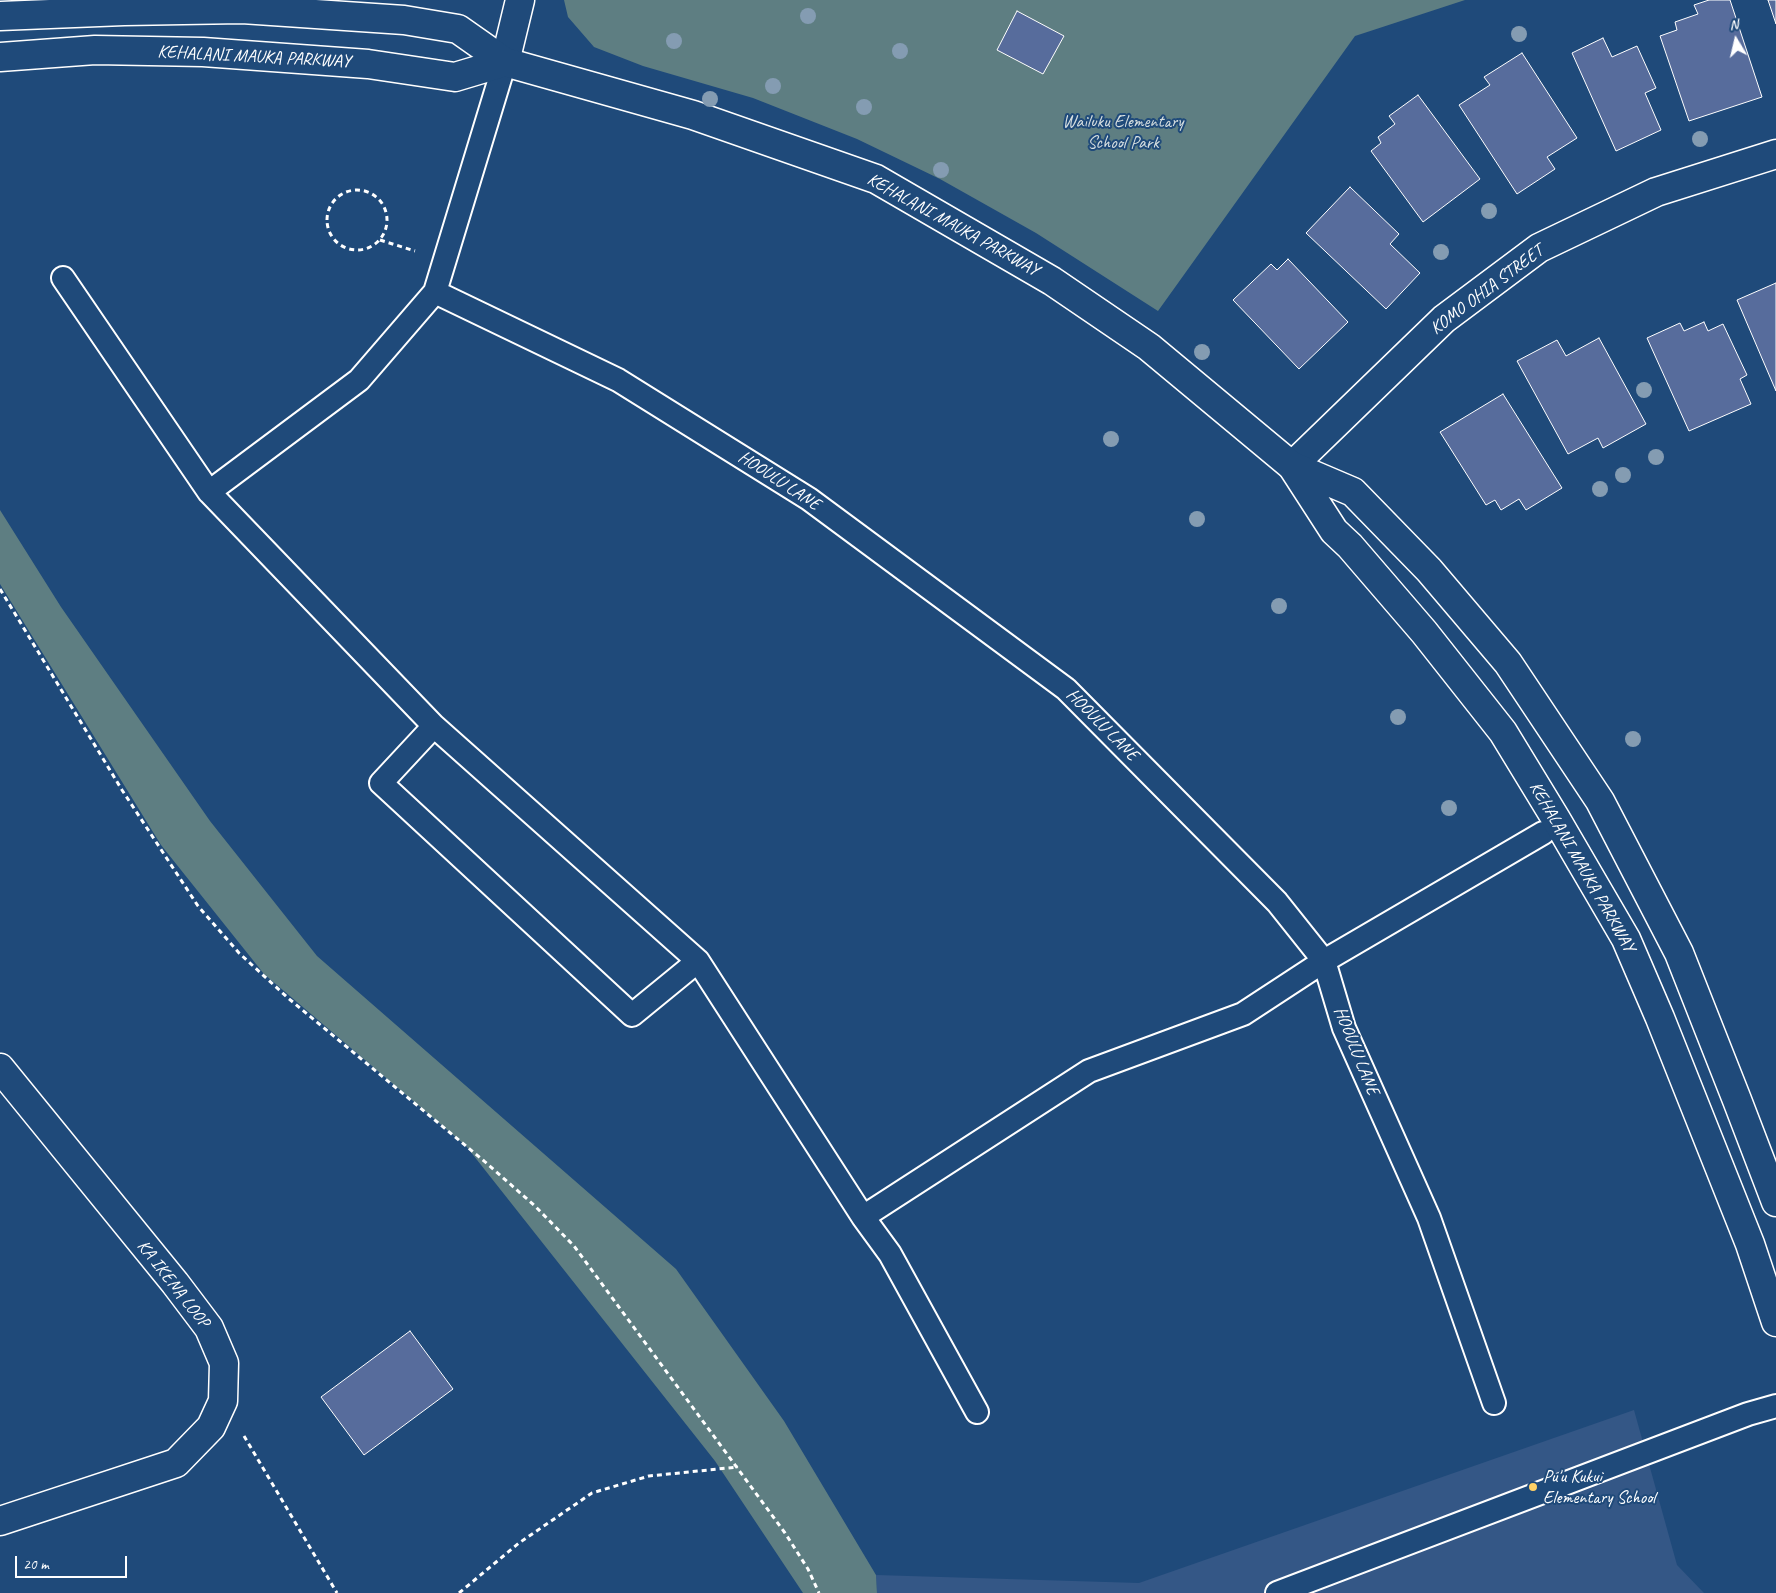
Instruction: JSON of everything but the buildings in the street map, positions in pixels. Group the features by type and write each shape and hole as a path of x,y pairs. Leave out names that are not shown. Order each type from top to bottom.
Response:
{"street":[{"path":"505,62 520,0"},
{"name":"KEHALANI MAUKA PARKWAY","path":"0,16 242,9 404,20 458,29 505,62 693,115 876,179 1052,281 1149,347 1292,466 1354,492 1429,570 1508,663 1600,801 1679,953 1738,1100 1776,1202"},
{"name":"KEHALANI MAUKA PARKWAY","path":"0,57 95,50 203,52 368,64 454,76 505,62"},
{"name":"KOMO OHIA STREET","path":"1292,466 1444,319 1540,248 1656,192 1776,154"},
{"name":"KEHALANI MAUKA PARKWAY","path":"1292,466 1334,531 1350,546 1424,632 1503,732 1626,939 1660,1018 1750,1244 1776,1322"},
{"name":"KA IKENA LOOP","path":"0,1068 175,1282 209,1328 224,1363 223,1401 211,1427 176,1463 0,1521"}],"lane":[{"path":"209,492 359,380 435,292 505,62"},
{"path":"63,278 209,492 434,726 698,961 863,1216 890,1254 977,1412"},
{"name":"HOOULU LANE","path":"435,292 618,380 809,499 1066,689 1278,902 1324,961 1344,1028 1429,1218 1494,1403"},
{"path":"434,726 382,783 632,1015 698,961"},
{"path":"863,1216 1089,1071 1243,1014 1324,961 1543,833"},
{"path":"1277,1593 1748,1414 1776,1406"}],"path":[{"path":"358,190 368,192 377,196 387,212 388,222 385,232 373,246 363,250 353,250 344,247 329,232 327,223 328,213 332,204 339,196 358,190"},
{"path":"0,589 122,790 198,906 239,953 288,998 535,1206 574,1246 738,1467 808,1569 819,1593"},
{"path":"223,1401 337,1593"},
{"path":"459,1593 519,1543 592,1493 649,1476 738,1467"}],"shaded area":[{"name":"Pu'u Kukui Elementary School","path":"1634,1410 1677,1565 1704,1593 877,1593 876,1575 1139,1583"}],"green space":[{"name":"Wailuku Elementary School Park","path":"564,0 1465,0 1355,36 1158,311 1036,233 940,179 857,139 753,98 643,66 594,47 568,17"},
{"path":"0,510 61,607 210,821 317,956 676,1269 784,1421 876,1575 877,1593 803,1593 715,1461 466,1146 264,974 161,845 0,584"}],"place":[{"name":"Pu'u Kukui Elementary School","path":"1533,1487"}]}
